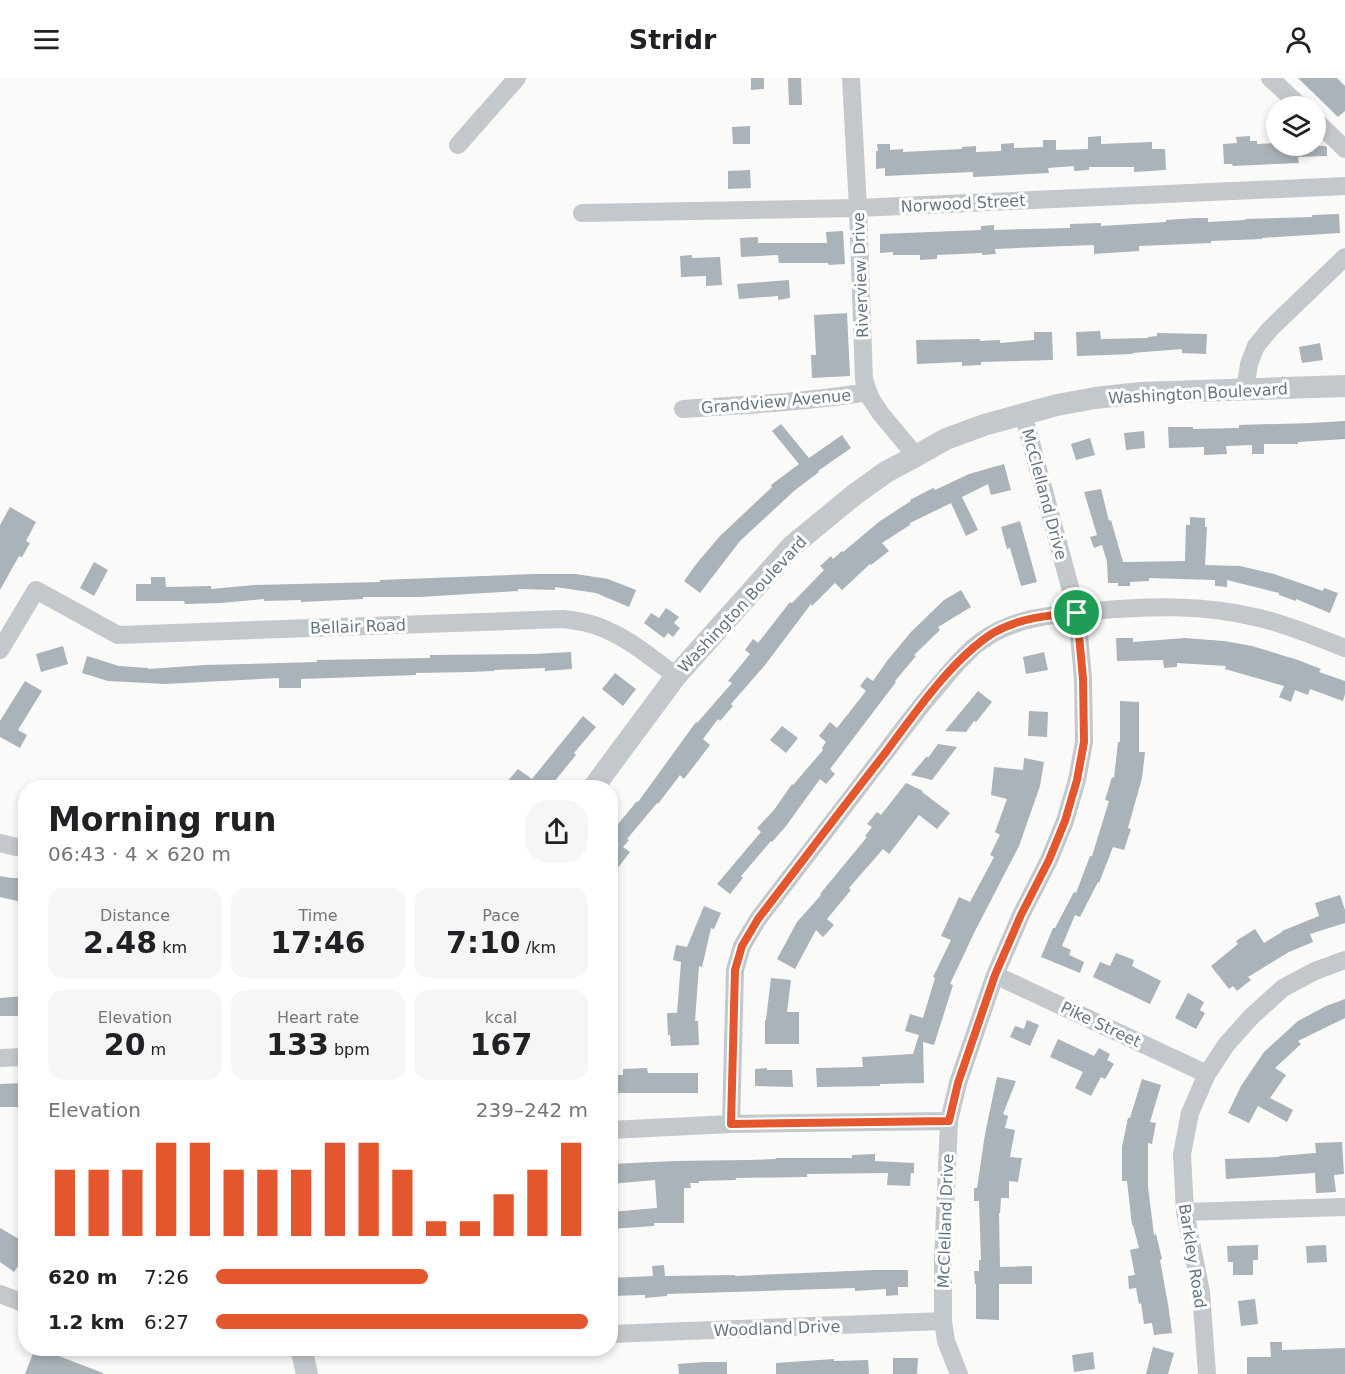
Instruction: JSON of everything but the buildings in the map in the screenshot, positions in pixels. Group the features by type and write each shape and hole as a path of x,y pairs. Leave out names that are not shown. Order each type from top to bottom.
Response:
{"street":[{"path":"458,145 517,78"},
{"name":"Riverview Drive","path":"851,78 864,380 871,399 881,414 916,456"},
{"path":"1270,78 1289,96"},
{"path":"1326,130 1345,148"},
{"name":"Norwood Street","path":"582,213 858,208 1345,186"},
{"path":"1245,390 1249,364 1256,346 1271,328 1345,257"},
{"name":"Washington Boulevard","path":"598,780 676,676 792,546 886,472 946,439 1023,413 1057,405 1140,393 1345,386"},
{"name":"Grandview Avenue","path":"683,409 774,404 868,392"},
{"name":"McClelland Drive","path":"959,1374 946,1341 943,1321 949,1121 958,1083 995,975 1065,821 1077,780 1084,742 1083,679 1077,613 1023,413"},
{"name":"Bellair Road","path":"0,650 36,590 118,635 563,619 587,623 611,632 636,646 676,676"},
{"path":"731,1124 735,970 742,946 758,919 921,706 959,661 979,643 1016,623 1045,615 1130,608 1182,607 1225,611 1260,618 1345,648"},
{"path":"0,843 18,847"},
{"name":"Barkley Road","path":"1207,1374 1201,1292 1185,1212 1182,1154 1190,1113 1207,1074 1226,1045 1251,1017 1283,988 1315,971 1345,960"},
{"name":"Pike Street","path":"995,975 1207,1074"},
{"path":"0,1058 18,1057"},
{"path":"618,1130 731,1124 949,1121"},
{"path":"1185,1212 1345,1207"},
{"path":"0,1294 18,1301"},
{"name":"Woodland Drive","path":"618,1334 943,1321"},
{"path":"303,1356 307,1374"}],"route":[{"path":"1077,613 1083,679 1084,742 1077,780 1065,821 1049,860 1021,915 995,975 958,1083 949,1121 731,1124 735,970 742,946 758,919 921,706 959,661 979,643 1016,623 1045,615 1077,613"}]}
